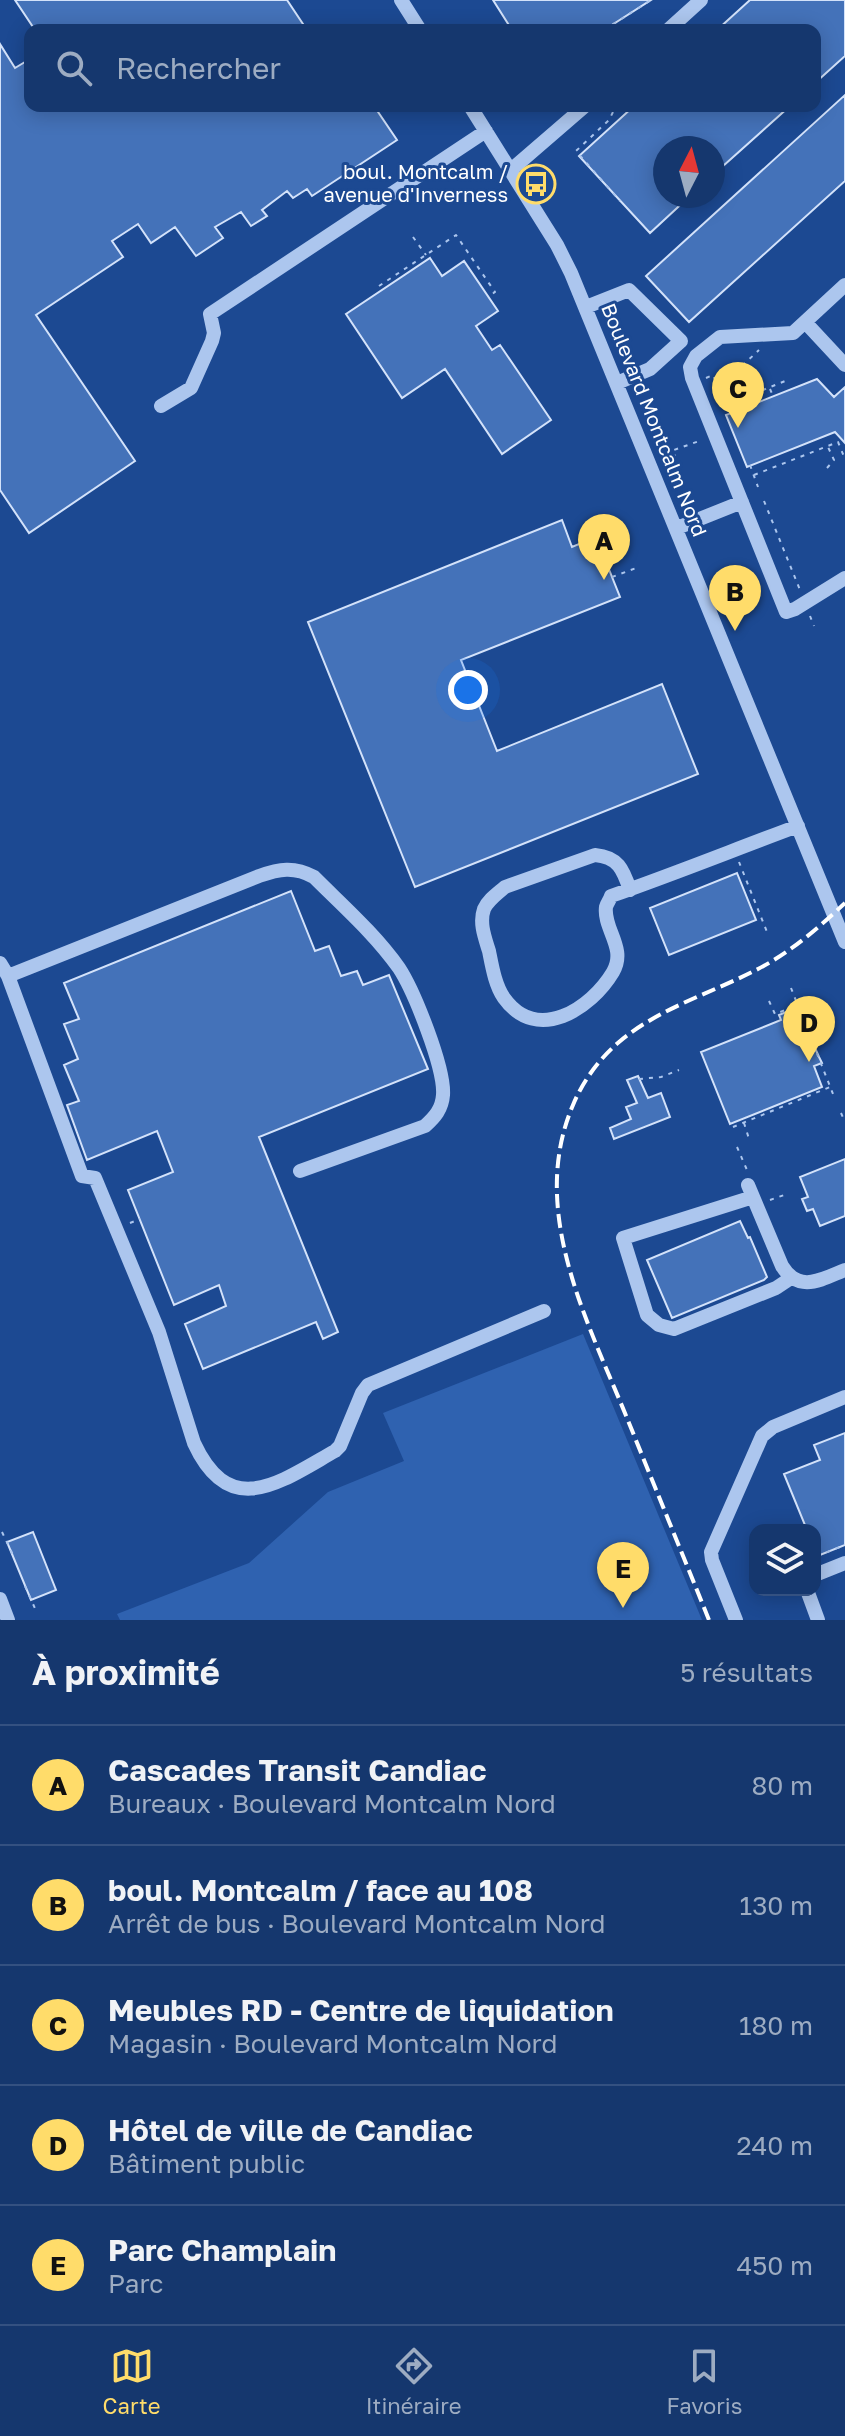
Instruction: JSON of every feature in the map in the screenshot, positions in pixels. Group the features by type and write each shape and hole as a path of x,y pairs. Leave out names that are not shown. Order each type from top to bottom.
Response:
{"street":[{"path":"401,0 416,24"},
{"path":"675,24 701,0"},
{"name":"Boulevard Montcalm Nord","path":"474,112 562,253 845,942"},
{"path":"511,170 578,112"},
{"path":"161,406 191,388 212,341 214,333 210,314 486,131"},
{"path":"845,285 790,333 720,337 702,350 691,364 692,378 786,612 845,578"},
{"path":"586,307 629,290 681,341 650,369 617,383"},
{"path":"805,322 845,365"},
{"path":"677,528 742,502"},
{"path":"630,890 620,865 606,856 595,855 505,887 493,896 486,906 482,924 495,977 504,997 526,1017 546,1019 567,1015 599,992 622,962 606,909 611,896 630,890 798,826"},
{"path":"300,1171 425,1126 441,1109 443,1095 439,1066 408,983 371,935 314,877 305,872 281,869 4,969 82,1176 95,1178 159,1332 194,1443 200,1456 220,1480 234,1487 250,1489 277,1483 340,1446 368,1385 544,1311"},
{"path":"791,1278 776,1288 674,1329 659,1325 647,1315 623,1238 752,1196 782,1266 791,1278 807,1283 845,1270"},
{"path":"736,1620 711,1552 762,1436 773,1427 845,1397"},
{"path":"821,1573 845,1563"},
{"path":"809,1596 818,1620"},
{"path":"0,1599 8,1620"}],"path":[{"path":"613,24 651,0"},
{"path":"613,112 609,120 576,151 620,201"},
{"path":"609,120 613,125"},
{"path":"379,286 456,235 495,292 488,297"},
{"path":"413,237 426,255"},
{"path":"756,403 742,366 760,349"},
{"path":"713,375 729,413"},
{"path":"753,394 785,381"},
{"path":"769,388 773,396"},
{"path":"827,468 834,460 844,457 836,437"},
{"path":"663,461 676,455 674,450 707,438"},
{"path":"754,475 838,442"},
{"path":"828,446 834,460"},
{"path":"750,465 758,487"},
{"path":"764,501 802,595"},
{"path":"612,577 639,567"},
{"path":"808,611 814,626"},
{"path":"739,862 767,932"},
{"path":"747,896 752,893"},
{"path":"791,988 835,1099"},
{"path":"769,1001 775,1014 798,1005"},
{"path":"639,1079 661,1077 679,1070"},
{"path":"733,1127 831,1087"},
{"path":"841,1113 845,1122"},
{"path":"743,1122 750,1142"},
{"path":"737,1147 750,1179 752,1196 787,1194"},
{"path":"130,1223 140,1219"},
{"path":"2,1532 14,1557"},
{"path":"821,1554 845,1545"},
{"path":"25,1586 37,1613"}],"shaded area":[{"path":"583,1334 702,1620 120,1620 117,1614 249,1563 328,1492 404,1461 383,1413"}],"building":[{"path":"15,0 287,0 303,24 31,24"},
{"path":"493,0 651,0 613,24 508,24"},
{"path":"750,0 845,0 845,56 821,78 821,24 724,24"},
{"path":"0,44 15,68 24,63 24,112 378,112 397,140 312,196 307,189 293,198 287,191 262,210 267,216 251,226 241,212 215,227 223,238 196,256 175,227 151,243 138,224 112,241 123,257 36,315 135,461 29,533 0,490"},
{"path":"845,95 845,181 689,322 646,276 721,208 725,208 725,204"},
{"path":"627,112 783,112 725,164 725,136 653,136 653,208 677,208 650,233 579,156"},
{"path":"430,258 442,276 464,261 498,311 476,326 492,350 500,345 551,420 502,454 445,369 402,398 346,314"},
{"path":"817,379 834,397 845,387 845,443 835,432 747,467 726,415"},
{"path":"562,520 572,547 596,537 620,597 461,660 497,751 662,684 698,774 415,887 308,622"},
{"path":"737,873 756,920 669,955 650,908"},
{"path":"291,891 315,951 329,946 341,976 357,971 363,985 389,975 428,1069 259,1137 338,1332 323,1339 316,1322 203,1369 185,1324 226,1306 219,1285 174,1305 128,1190 173,1172 157,1131 87,1160 67,1105 79,1101 64,1065 78,1059 64,1024 79,1019 64,983"},
{"path":"791,1010 809,1053 816,1050 822,1063 814,1066 822,1087 730,1124 701,1052 781,1020 779,1015"},
{"path":"638,1076 648,1098 661,1093 670,1117 614,1139 610,1128 631,1119 626,1107 637,1103 627,1080"},
{"path":"845,1159 845,1216 820,1226 813,1209 807,1211 802,1199 808,1197 800,1177"},
{"path":"740,1221 767,1277 672,1318 647,1260"},
{"path":"845,1433 845,1545 821,1555 821,1524 805,1524 784,1474 820,1460 814,1445"},
{"path":"33,1532 56,1590 31,1600 7,1542"}],"railway":[{"path":"709,1620 580,1304 560,1224 557,1184 561,1145 582,1087 598,1063 619,1042 668,1010 740,978 782,955 845,903"}],"place":[{"name":"boul. Montcalm / avenue d'Inverness","path":"536,184"},
{"name":"Meubles RD - Centre de liquidation","path":"738,428"},
{"name":"Cascades Transit Candiac","path":"604,580"},
{"name":"boul. Montcalm / face au 108","path":"735,631"},
{"name":"Hôtel de ville de Candiac","path":"809,1062"},
{"name":"Parc Champlain","path":"623,1608"}]}
